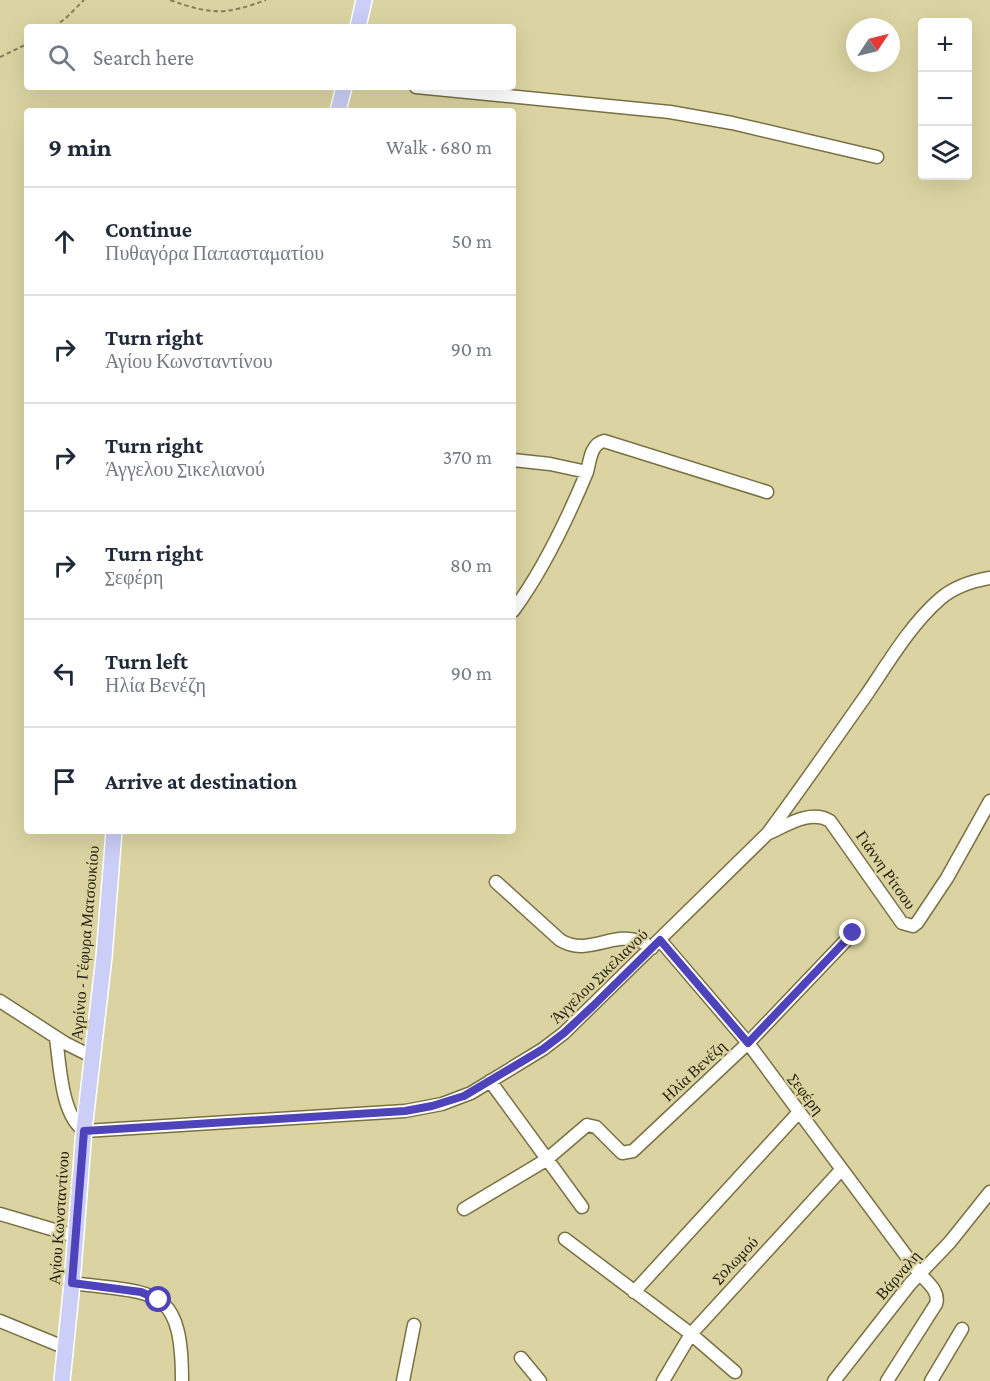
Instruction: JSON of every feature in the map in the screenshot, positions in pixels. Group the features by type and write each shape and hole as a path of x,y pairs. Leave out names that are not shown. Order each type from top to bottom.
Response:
{"main road":[{"path":"359,24 364,0"},
{"path":"339,108 343,90"},
{"name":"Αγρίνιο - Γέφυρα Ματσουκίου","path":"93,1057 114,834"},
{"name":"Αγίου Κωνσταντίνου","path":"62,1381 84,1131 93,1057"}],"street":[{"path":"446,90 670,112 732,123 877,157"},
{"path":"516,607 537,576 575,500 594,448 600,442 604,441 766,492"},
{"path":"516,460 550,464 587,472"},
{"name":"Άγγελου Σικελιανού","path":"84,1131 405,1111 454,1100 543,1049 564,1033 768,833 902,643 934,604 954,589 990,578"},
{"name":"Γιάννη Ρίτσου","path":"768,833 807,817 823,817 830,820 902,923 913,926 946,878 990,801"},
{"path":"496,882 567,945 582,947 627,939 656,944"},
{"name":"Ηλία Βενέζη","path":"546,1160 588,1125 596,1127 622,1153 633,1150 748,1043 853,933"},
{"name":"Σεφέρη","path":"656,944 748,1043 841,1170 935,1291 938,1300 887,1381"},
{"path":"0,1001 56,1038 93,1057"},
{"path":"56,1038 69,1110 84,1131"},
{"path":"490,1081 582,1208"},
{"path":"634,1292 799,1112"},
{"path":"464,1209 546,1160"},
{"name":"Σολωμού","path":"663,1381 691,1334 841,1170"},
{"name":"Βάρναλη","path":"834,1381 919,1273 950,1242 990,1192"},
{"path":"0,1214 75,1236"},
{"path":"565,1239 691,1334 735,1371"},
{"path":"72,1283 141,1292 165,1304 178,1329 182,1356 182,1381"},
{"path":"0,1321 66,1348"},
{"path":"403,1381 414,1325"},
{"path":"931,1381 962,1329"},
{"path":"521,1358 540,1381"}],"path":[{"path":"58,24 84,0"},
{"path":"170,0 192,8 221,13 242,9 266,0"},
{"path":"0,57 24,45"}],"route":[{"path":"159,1300 141,1292 72,1283 84,1131 405,1111 454,1100 471,1093 543,1049 564,1033 660,940 748,1043 853,933"}]}
